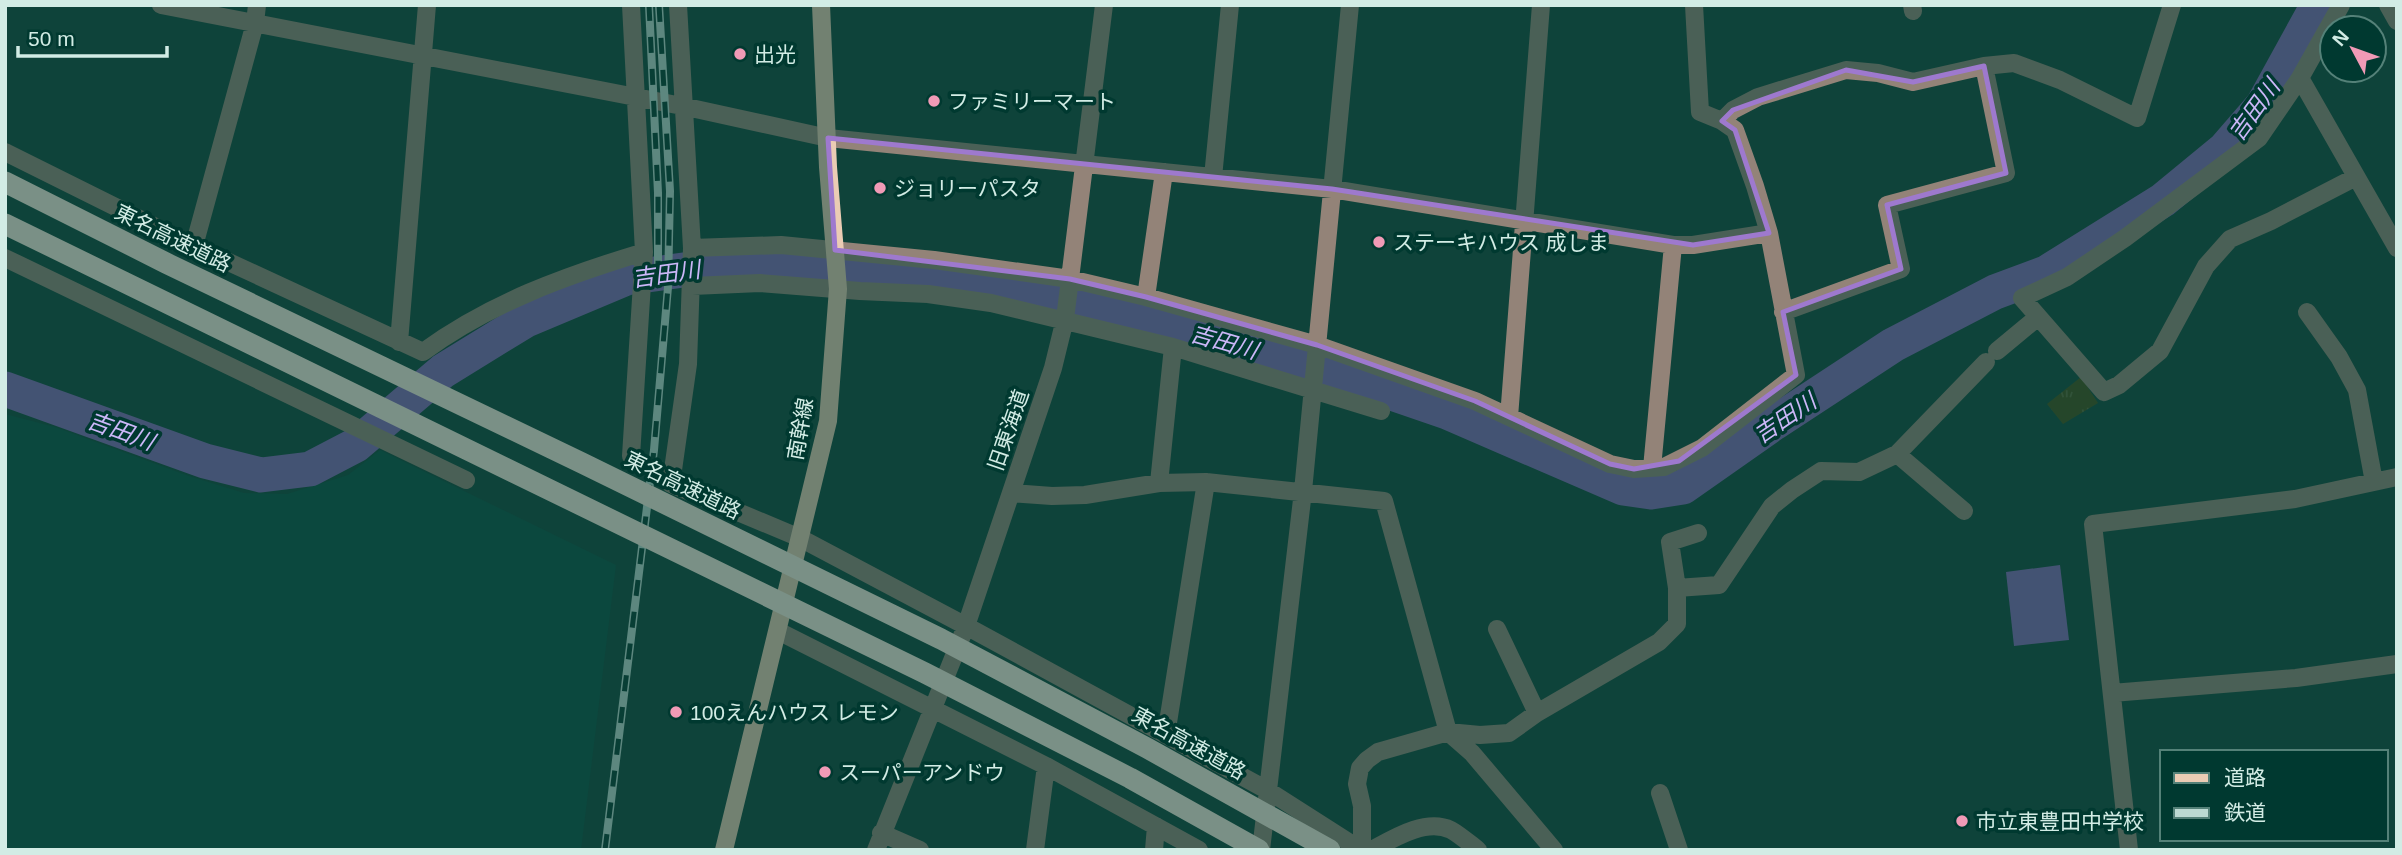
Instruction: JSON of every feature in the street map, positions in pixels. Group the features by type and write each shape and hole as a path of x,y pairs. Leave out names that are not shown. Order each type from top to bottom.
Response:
{"highway":[{"name":"東名高速道路","path":"5,182 166,263 941,639 1147,748 1331,850"},
{"path":"5,224 925,673 1130,778 1260,850"}],"main road":[{"name":"南幹線","path":"724,850 828,421 838,289 828,167 821,5"}],"street":[{"path":"161,5 256,14 423,55 828,138 1332,189 1672,245 1693,245 1769,233"},
{"path":"399,342 427,5"},
{"path":"631,5 643,253 631,456"},
{"path":"678,5 692,286 688,363 671,484 800,538 967,626 1267,790 1362,850"},
{"name":"旧東海道","path":"879,841 967,626 1053,368 1065,319 1104,5"},
{"path":"1213,177 1230,5"},
{"path":"1260,850 1303,491 1350,5"},
{"path":"1509,417 1541,5"},
{"path":"692,247 781,245 934,260 1070,279 1146,297 1317,345 1475,401 1610,464 1634,469 1664,467 1702,448 1796,375 1769,233 1735,130 1700,112 1694,5"},
{"path":"1722,121 1733,110 1758,97 1846,71 1878,73 1913,82 1984,66 2014,63 2060,80 2137,118 2172,5"},
{"path":"2341,5 2300,78 2259,138 2125,238 2067,277 2022,298 2104,392 2119,386 2160,351 2206,266 2230,239 2356,177"},
{"path":"2388,5 2397,21"},
{"path":"194,246 256,14"},
{"path":"1783,312 1901,269 1887,205 2006,173 1984,66"},
{"path":"2300,78 2397,248"},
{"path":"5,152 194,246 424,352 456,328 544,285 643,253"},
{"path":"1146,297 1164,172"},
{"path":"1653,468 1672,245"},
{"path":"5,258 466,480"},
{"path":"692,286 760,283 928,293 991,303 1173,347 1381,411"},
{"path":"2307,312 2339,357 2357,390 2374,482"},
{"path":"1677,588 1719,585 1772,506 1821,471 1859,472 1897,454 1992,356 2039,317"},
{"path":"1159,483 1173,347"},
{"path":"1897,454 1964,511"},
{"path":"2129,850 2093,524 2295,499 2397,477"},
{"path":"1011,493 1085,495 1159,483 1206,482 1384,502 1448,732 1472,753 1554,850"},
{"path":"1166,735 1206,482"},
{"path":"1362,850 1362,806 1357,784 1360,768 1367,760 1378,752 1448,732 1509,733 1659,642 1677,624 1677,588 1670,542 1698,533"},
{"path":"1497,629 1538,713"},
{"path":"778,631 1046,766 1199,850"},
{"path":"2112,693 2296,678 2397,664"},
{"path":"1035,850 1046,766"},
{"path":"1660,793 1679,850"},
{"path":"1154,850 1156,826"},
{"path":"1372,850 1405,832 1437,826 1450,830 1478,850"},
{"path":"879,841 920,850"}],"highlighted area":[{"path":"1984,66 2006,173 1887,205 1901,269 1783,312 1796,375 1679,461 1634,469 1610,464 1475,401 1317,345 1146,297 1070,279 835,250 828,138 1332,189 1693,245 1769,233 1735,130 1722,121 1733,110 1846,70 1913,82"}],"shaded area":[{"path":"5,414 55,427 244,493 287,494 348,475 380,450 616,565 581,850 5,850"},
{"path":"2060,565 2069,640 2014,646 2006,572"}],"green space":[{"path":"2081,377 2098,403 2063,424 2047,404"}],"waterway":[{"name":"吉田川","path":"5,389 205,461 261,475 310,469 356,445 443,371 526,320 626,278 705,267 784,265 890,268 1001,284 1101,308 1348,378 1447,412 1623,488 1651,492 1683,487 1893,345 1995,292 2046,273 2163,200 2225,149 2263,105 2318,5"}],"railway":[{"path":"649,5 658,193 658,271"},
{"path":"605,850 654,450 668,287 670,191 659,5"}],"place":[{"name":"出光","path":"740,54"},
{"name":"ファミリーマート","path":"934,101"},
{"name":"ジョリーパスタ","path":"880,188"},
{"name":"ステーキハウス 成しま","path":"1379,242"},
{"name":"100えんハウス レモン","path":"676,712"},
{"name":"スーパーアンドウ","path":"825,772"},
{"name":"市立東豊田中学校","path":"1962,821"}]}
